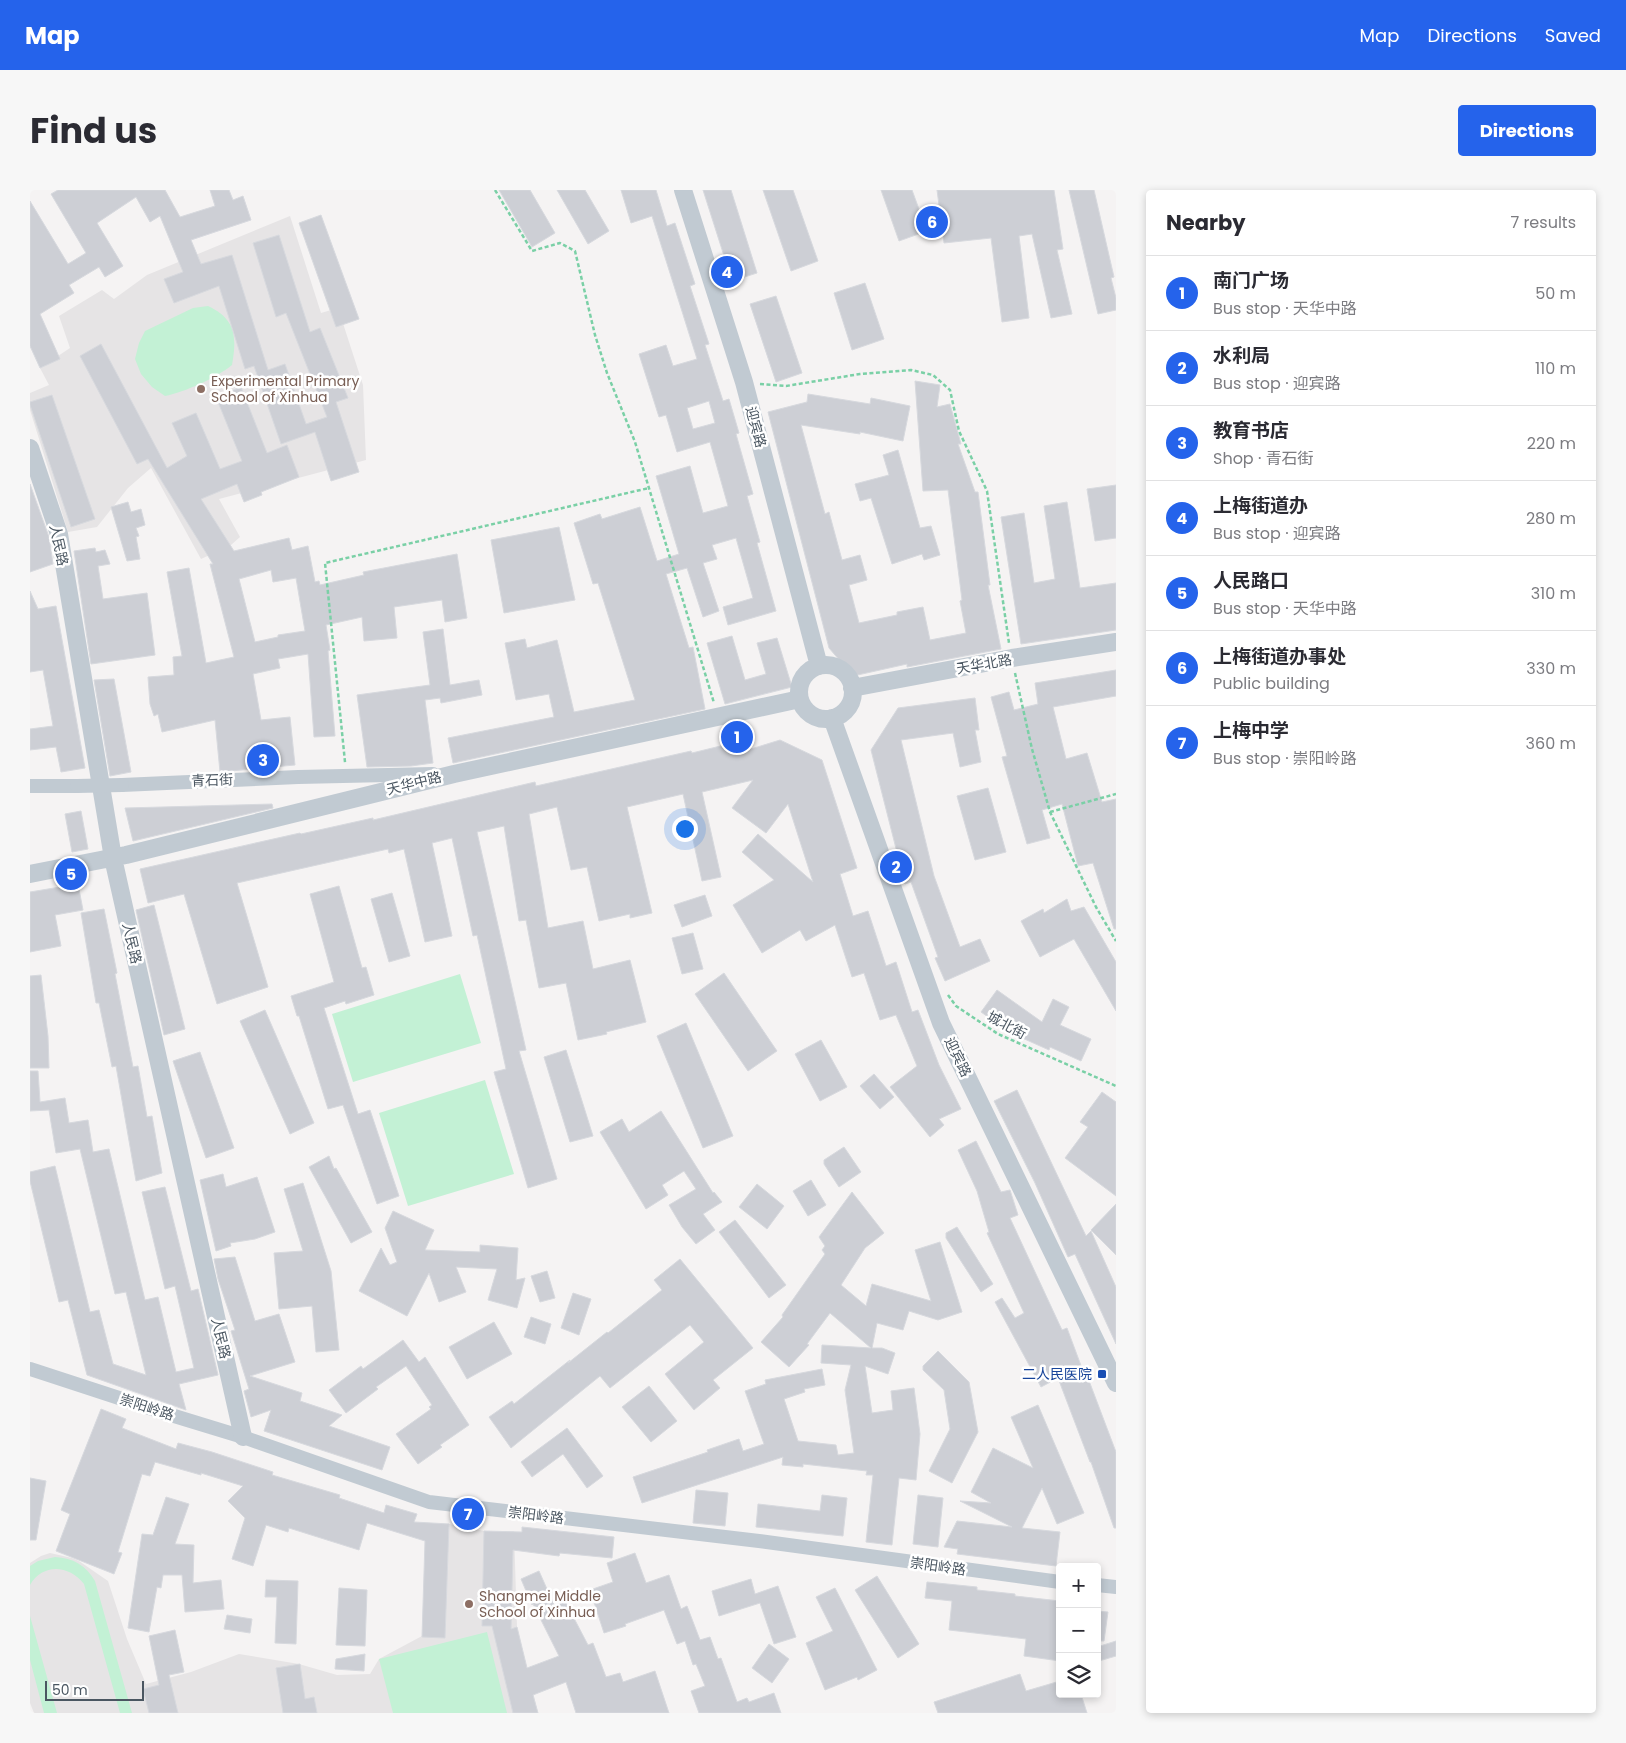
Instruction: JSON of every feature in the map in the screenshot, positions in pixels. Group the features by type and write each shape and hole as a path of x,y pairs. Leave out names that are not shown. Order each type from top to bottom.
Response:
{"street":[{"name":"迎宾路","path":"683,190 744,382 819,666"},
{"name":"人民路","path":"30,448 59,534 113,858 244,1437"},
{"name":"天华北路","path":"852,688 1012,658 1116,642"},
{"path":"819,666 832,666 840,670 846,675 852,688 851,701 847,709 840,715 832,718 814,717 807,712 800,699 799,687 802,679 807,672 819,666"},
{"name":"天华中路","path":"30,874 113,858 454,774 800,699"},
{"name":"迎宾路","path":"832,718 941,1023 1116,1383"},
{"name":"青石街","path":"30,786 454,774"},
{"name":"崇阳岭路","path":"30,1369 244,1437 429,1502 769,1543 1056,1581"},
{"path":"1101,1585 1116,1586"}],"path":[{"path":"495,190 532,251 560,243 575,251 606,374 635,442 718,717"},
{"path":"744,382 786,386 860,374 911,370 933,375 950,390 960,431 987,491 1012,658 1032,749 1050,812 1096,907 1116,941"},
{"path":"346,776 325,563 649,488"},
{"path":"1050,812 1116,794"},
{"name":"城北街","path":"945,992 956,1006 998,1034 1116,1086"}],"shaded area":[{"name":"Experimental Primary School of Xinhua","path":"290,216 321,313 338,308 363,385 366,460 219,499 240,537 231,545 201,559 151,468 128,488 97,527 68,532 30,410 30,393 49,385 40,368 70,348 59,316 102,290 114,299 147,275"},
{"name":"Shangmei Middle School of Xinhua","path":"426,1523 449,1524 484,1531 514,1531 517,1627 538,1713 34,1713 30,1703 30,1563 41,1556 50,1553 72,1558 108,1581 127,1639 146,1684 191,1672 239,1654 299,1664 337,1675 370,1674 379,1659 422,1636"}],"green space":[{"path":"208,306 224,317 232,330 234,346 232,365 200,384 165,396 152,387 141,374 135,359 139,343 145,331 193,308"},
{"path":"460,974 481,1043 353,1082 332,1014"},
{"path":"485,1080 514,1174 408,1206 379,1113"},
{"path":"55,1557 78,1563 95,1581 132,1713 120,1713 84,1584 71,1573 56,1569 42,1573 30,1585 30,1566 38,1561"},
{"path":"30,1616 57,1713 44,1713 30,1660"},
{"path":"487,1632 507,1713 393,1713 379,1659"}],"building":[{"path":"58,190 165,190 180,217 215,206 210,190 229,190 233,200 243,196 251,220 191,240 201,264 232,255 268,370 285,364 306,424 327,417 286,313 276,317 253,243 279,235 310,332 320,328 348,398 336,402 359,472 331,481 315,432 281,444 254,366 245,369 219,286 174,303 164,279 183,272 160,216 150,222 136,197 97,223 123,266 105,277 99,267 69,285 74,293 40,314 60,359 40,368 30,346 30,201 68,264 86,253 51,194"},
{"path":"499,190 530,190 555,233 532,247"},
{"path":"557,190 585,190 609,231 588,244"},
{"path":"621,190 656,190 667,226 675,223 695,284 690,286 709,344 705,345 723,401 729,399 739,433 736,434 753,494 747,496 760,542 757,543 776,611 728,625 723,607 753,598 736,538 712,545 717,559 703,563 719,611 703,617 687,568 666,574 689,648 693,647 705,709 453,763 448,738 554,717 549,694 516,700 505,643 525,639 527,648 557,640 574,712 635,700 598,583 593,584 574,523 600,514 602,519 640,507 657,561 679,554 656,476 690,466 703,513 728,506 710,442 677,452 666,415 659,417 639,354 666,345 673,366 697,359 652,216 631,223","holes":["709,401 715,423 693,429 687,408"]},
{"path":"703,190 731,190 757,273 732,281"},
{"path":"763,190 793,190 818,261 791,271"},
{"path":"881,190 912,190 927,231 899,241"},
{"path":"937,190 1054,190 1063,249 1057,250 1072,314 1051,318 1032,234 1019,236 1029,318 1002,322 991,238 944,243"},
{"path":"1069,190 1094,190 1114,277 1111,278 1116,298 1116,310 1098,314"},
{"path":"321,215 359,319 336,327 299,223"},
{"path":"865,283 884,339 852,350 834,293"},
{"path":"776,296 802,373 776,382 750,304"},
{"path":"101,344 167,468 187,456 172,423 196,413 220,469 242,461 216,397 241,387 267,453 287,445 299,477 261,492 262,495 244,502 237,484 201,499 234,551 289,538 292,550 308,546 315,582 319,581 320,585 364,575 363,572 457,554 467,618 445,622 442,600 394,607 397,638 364,641 362,617 326,625 330,650 328,651 335,736 314,737 308,654 278,659 280,668 253,674 261,720 290,717 295,765 220,772 215,720 162,732 158,714 154,716 150,704 148,677 174,675 173,657 182,656 167,572 189,568 206,663 234,657 210,564 213,564 148,459 137,464 80,356","holes":["271,570 273,582 296,578 305,631 278,635 278,637 255,642 239,579"]},
{"path":"915,381 940,385 937,407 950,404 961,444 958,444 975,492 978,492 990,585 988,585 1001,649 907,667 907,664 853,676 829,648 768,412 807,402 808,394 870,404 871,398 910,406 903,441 860,432 860,434 801,425 825,514 829,512 842,560 860,555 867,580 849,585 859,623 923,607 930,640 966,633 960,601 962,600 948,490 923,491"},
{"path":"52,395 95,519 71,527 30,405 30,402"},
{"path":"898,450 920,528 931,526 940,555 924,560 922,554 892,564 871,498 860,501 855,484 889,475 883,455"},
{"path":"30,484 49,537 53,564 30,572"},
{"path":"1116,485 1116,538 1095,541 1087,489"},
{"path":"128,502 131,512 141,509 145,525 136,528 139,536 136,537 140,559 127,561 111,507"},
{"path":"1067,502 1080,588 1116,583 1116,630 1021,644 1001,517 1024,513 1034,583 1055,579 1044,506"},
{"path":"559,527 575,600 504,613 491,540"},
{"path":"95,548 96,552 105,550 110,564 98,566 103,599 147,593 155,655 91,664 74,551"},
{"path":"30,591 38,609 56,606 85,768 61,772 56,747 30,750 30,729 53,726 43,670 30,672"},
{"path":"443,629 450,685 479,680 482,695 441,703 440,698 425,700 433,763 411,766 367,767 357,695 430,685 423,632"},
{"path":"732,636 745,680 766,674 757,643 777,638 792,687 725,704 707,643"},
{"path":"1116,670 1116,696 1053,707 1066,759 1087,753 1102,802 1116,799 1116,929 1114,929 1093,863 1078,866 1062,804 1042,810 1050,838 1027,844 1002,757 1007,756 991,697 1009,692 1014,710 1038,704 1035,683"},
{"path":"114,679 131,772 110,776 94,680"},
{"path":"975,698 979,730 975,730 981,762 960,767 953,733 901,740 934,876 960,947 980,939 990,961 945,981 935,958 938,957 911,882 905,884 871,750 898,708"},
{"path":"749,739 751,749 780,740 822,760 857,868 840,874 853,916 868,911 886,966 896,962 912,1012 918,1010 939,1065 961,1109 939,1119 944,1125 930,1137 890,1087 917,1066 896,1015 880,1020 864,973 852,977 835,925 806,941 800,930 762,953 733,905 774,880 742,852 758,834 813,882 788,804 766,833 732,808 753,780 702,792 721,877 702,881 683,794 627,807 652,913 630,918 630,914 599,921 587,867 571,870 557,807 529,814 548,928 583,921 593,969 630,960 646,1022 606,1032 607,1034 578,1040 566,983 539,988 526,920 519,921 504,826 477,832 526,1050 519,1051 557,1179 528,1188 494,1072 506,1069 477,935 473,936 452,838 432,843 452,936 425,942 404,849 389,853 388,849 237,883 268,987 217,1004 184,894 148,903 140,869 300,833 373,818 373,820 535,782 536,786"},
{"path":"988,788 1006,852 975,860 957,796"},
{"path":"272,804 273,808 133,841 125,808"},
{"path":"81,811 88,849 72,852 65,814"},
{"path":"78,884 83,910 55,915 61,946 30,952 30,892"},
{"path":"339,886 362,968 366,967 374,995 346,1004 345,1001 324,1008 358,1114 370,1110 399,1196 377,1204 343,1105 328,1109 291,996 334,982 310,894"},
{"path":"392,893 410,956 389,962 371,899"},
{"path":"705,895 712,916 682,927 674,905"},
{"path":"1067,899 1071,911 1084,907 1116,962 1116,1011 1074,939 1040,957 1021,921 1043,909 1044,913"},
{"path":"154,905 185,1029 164,1035 136,910"},
{"path":"104,909 133,1067 138,1066 147,1117 152,1116 162,1173 136,1181 116,1066 112,1067 99,1003 96,1003 81,913"},
{"path":"693,933 703,969 682,974 672,938"},
{"path":"724,973 777,1051 748,1071 695,994"},
{"path":"41,975 48,1036 49,1068 30,1068 30,976"},
{"path":"997,990 1042,1022 1053,999 1069,1007 1060,1025 1091,1039 1081,1061 1050,1047 1049,1050 1020,1037 1019,1039 981,1012"},
{"path":"265,1010 314,1123 290,1134 240,1021"},
{"path":"686,1023 733,1136 703,1148 657,1036"},
{"path":"821,1040 847,1087 820,1101 795,1054"},
{"path":"566,1050 593,1136 570,1142 544,1057"},
{"path":"200,1052 234,1148 206,1158 173,1061"},
{"path":"30,1071 38,1071 40,1102 65,1098 69,1123 88,1120 93,1152 109,1149 145,1300 158,1297 176,1372 194,1368 175,1286 165,1289 142,1192 165,1187 191,1291 198,1289 218,1375 179,1384 186,1410 87,1375 68,1300 59,1302 30,1181 30,1172 55,1166 90,1312 99,1310 113,1364 146,1375 126,1292 115,1294 80,1149 56,1153 49,1110 30,1111"},
{"path":"874,1074 894,1097 880,1109 860,1086"},
{"path":"1017,1090 1086,1236 1091,1231 1116,1287 1116,1344 1075,1254 1068,1257 1035,1183 994,1101"},
{"path":"1102,1092 1116,1102 1116,1196 1065,1158 1088,1127 1080,1122"},
{"path":"661,1111 713,1193 722,1202 703,1214 715,1230 696,1244 682,1227 669,1205 696,1189 684,1171 662,1185 668,1195 646,1209 600,1132 622,1119 629,1132"},
{"path":"976,1141 1001,1192 1010,1190 1018,1215 1010,1218 1062,1330 1067,1328 1116,1452 1116,1528 1114,1528 1091,1462 1058,1378 1041,1387 995,1302 1002,1298 1015,1318 1024,1313 987,1233 989,1232 977,1191 958,1150"},
{"path":"844,1147 861,1172 839,1187 824,1164 824,1160"},
{"path":"329,1156 334,1169 336,1168 372,1232 351,1243 309,1167"},
{"path":"223,1174 226,1187 257,1177 275,1232 255,1239 230,1243 231,1246 216,1251 200,1180"},
{"path":"811,1180 826,1205 808,1216 793,1191"},
{"path":"303,1183 331,1271 339,1350 316,1352 312,1306 279,1309 274,1253 303,1251 284,1189"},
{"path":"757,1184 784,1206 767,1229 739,1207"},
{"path":"852,1192 884,1233 865,1248 841,1285 866,1306 872,1284 931,1301 915,1250 940,1242 962,1312 938,1320 909,1311 903,1330 877,1323 872,1348 882,1348 895,1353 888,1374 865,1366 872,1413 893,1410 891,1391 914,1388 920,1434 916,1480 899,1478 892,1545 866,1542 873,1475 866,1475 867,1471 803,1464 803,1467 782,1465 783,1457 642,1503 633,1477 708,1452 707,1450 739,1439 743,1451 764,1444 745,1391 766,1384 765,1380 822,1369 825,1385 804,1389 805,1392 784,1399 798,1441 836,1445 838,1455 854,1453 845,1390 851,1365 821,1363 822,1345 871,1348 830,1313 807,1344 809,1345 789,1367 761,1342 783,1317 782,1315 825,1254 822,1250 825,1246 819,1237"},
{"path":"1116,1204 1116,1255 1091,1230"},
{"path":"393,1211 434,1230 425,1250 480,1252 480,1245 518,1248 516,1280 525,1278 517,1308 488,1300 497,1269 456,1267 466,1292 439,1302 429,1273 407,1316 359,1291 381,1248 390,1265 397,1262 385,1228"},
{"path":"735,1220 786,1285 769,1298 719,1232"},
{"path":"957,1227 993,1284 981,1292 946,1238 946,1233"},
{"path":"235,1257 255,1321 279,1314 295,1362 250,1376 302,1393 300,1401 342,1415 329,1426 390,1447 382,1470 264,1431 271,1410 251,1417 244,1391 249,1389 231,1331 235,1330 218,1279 214,1259"},
{"path":"680,1259 753,1348 713,1380 720,1388 694,1410 665,1374 704,1342 690,1325 610,1388 600,1376 511,1448 489,1417 512,1401 514,1404 662,1290 654,1280"},
{"path":"547,1271 555,1298 540,1302 531,1276"},
{"path":"573,1293 591,1299 579,1335 561,1328"},
{"path":"531,1317 551,1324 545,1344 524,1337"},
{"path":"494,1322 512,1354 467,1379 449,1347"},
{"path":"403,1340 419,1362 425,1357 469,1425 440,1445 442,1447 418,1464 396,1434 431,1409 429,1407 432,1405 406,1366 376,1387 378,1389 346,1413 329,1390 361,1366 363,1369"},
{"path":"938,1351 969,1382 978,1432 952,1483 929,1471 950,1429 944,1390 923,1370 923,1366"},
{"path":"649,1386 677,1421 651,1442 622,1407"},
{"path":"1038,1405 1084,1513 1057,1524 1042,1488 1022,1528 1060,1532 1056,1566 957,1554 958,1549 944,1547 957,1521 1012,1527 960,1501 991,1503 971,1492 993,1448 1033,1468 1011,1417"},
{"path":"101,1409 126,1419 122,1428 176,1449 178,1443 212,1452 273,1472 272,1475 340,1495 339,1498 384,1513 386,1505 417,1514 414,1522 449,1524 445,1638 422,1637 425,1541 367,1523 359,1550 289,1528 288,1532 266,1525 253,1566 232,1559 245,1518 228,1501 243,1486 155,1462 150,1476 142,1474 118,1552 122,1553 114,1574 56,1551 70,1514 61,1510"},
{"path":"567,1428 603,1476 587,1488 563,1454 532,1477 521,1462"},
{"path":"30,1478 46,1481 36,1540 30,1540"},
{"path":"696,1490 728,1493 725,1526 693,1523"},
{"path":"822,1495 847,1498 843,1536 756,1527 758,1504 820,1511"},
{"path":"918,1495 943,1498 938,1547 913,1544"},
{"path":"166,1497 189,1504 175,1544 194,1545 193,1583 221,1580 224,1609 185,1612 182,1575 163,1575 161,1588 157,1587 149,1632 128,1628 142,1534 153,1535"},
{"path":"522,1527 614,1537 612,1558 560,1553 559,1556 513,1550 511,1629 517,1627 527,1668 559,1656 532,1605 521,1579 539,1571 555,1607 565,1601 588,1645 593,1643 606,1677 620,1673 623,1682 655,1671 669,1713 576,1713 566,1682 533,1695 538,1713 513,1713 492,1626 482,1626 484,1531 522,1532"},
{"path":"635,1553 646,1583 669,1575 681,1609 687,1606 700,1640 710,1637 718,1659 721,1658 737,1702 747,1698 749,1702 774,1693 781,1713 699,1713 691,1691 705,1686 696,1664 693,1665 685,1641 677,1644 664,1610 604,1633 590,1590 613,1582 607,1563"},
{"path":"877,1576 919,1644 898,1658 855,1590"},
{"path":"751,1579 755,1594 778,1586 796,1637 774,1644 760,1603 719,1616 712,1591"},
{"path":"266,1580 298,1581 296,1644 275,1643 277,1597 265,1597"},
{"path":"927,1582 977,1587 977,1590 1056,1601 1056,1660 1024,1656 1026,1639 949,1630 952,1601 925,1598"},
{"path":"339,1588 367,1590 365,1646 336,1645"},
{"path":"835,1588 877,1670 858,1680 857,1677 825,1690 806,1643 833,1631 816,1597"},
{"path":"1101,1611 1108,1612 1104,1641 1101,1641"},
{"path":"227,1615 252,1619 250,1633 224,1629"},
{"path":"175,1630 184,1672 169,1675 178,1713 149,1713 143,1689 159,1685 149,1636"},
{"path":"1116,1641 1116,1656 1101,1660 1101,1646"},
{"path":"769,1644 789,1659 772,1683 752,1668"},
{"path":"365,1654 364,1671 335,1669 336,1659"},
{"path":"300,1664 305,1699 314,1697 317,1713 283,1713 276,1668"},
{"path":"1020,1674 1026,1691 1056,1682 1056,1698 1082,1698 1087,1713 938,1713 934,1702"}],"place":[{"name":"上梅街道办事处","path":"932,222"},
{"name":"上梅街道办","path":"727,272"},
{"name":"Experimental Primary School of Xinhua","path":"201,389"},
{"name":"南门广场","path":"737,737"},
{"name":"教育书店","path":"263,760"},
{"name":"水利局","path":"896,867"},
{"name":"人民路口","path":"71,874"},
{"name":"二人民医院","path":"1102,1374"},
{"name":"上梅中学","path":"468,1514"},
{"name":"Shangmei Middle School of Xinhua","path":"469,1604"}]}
